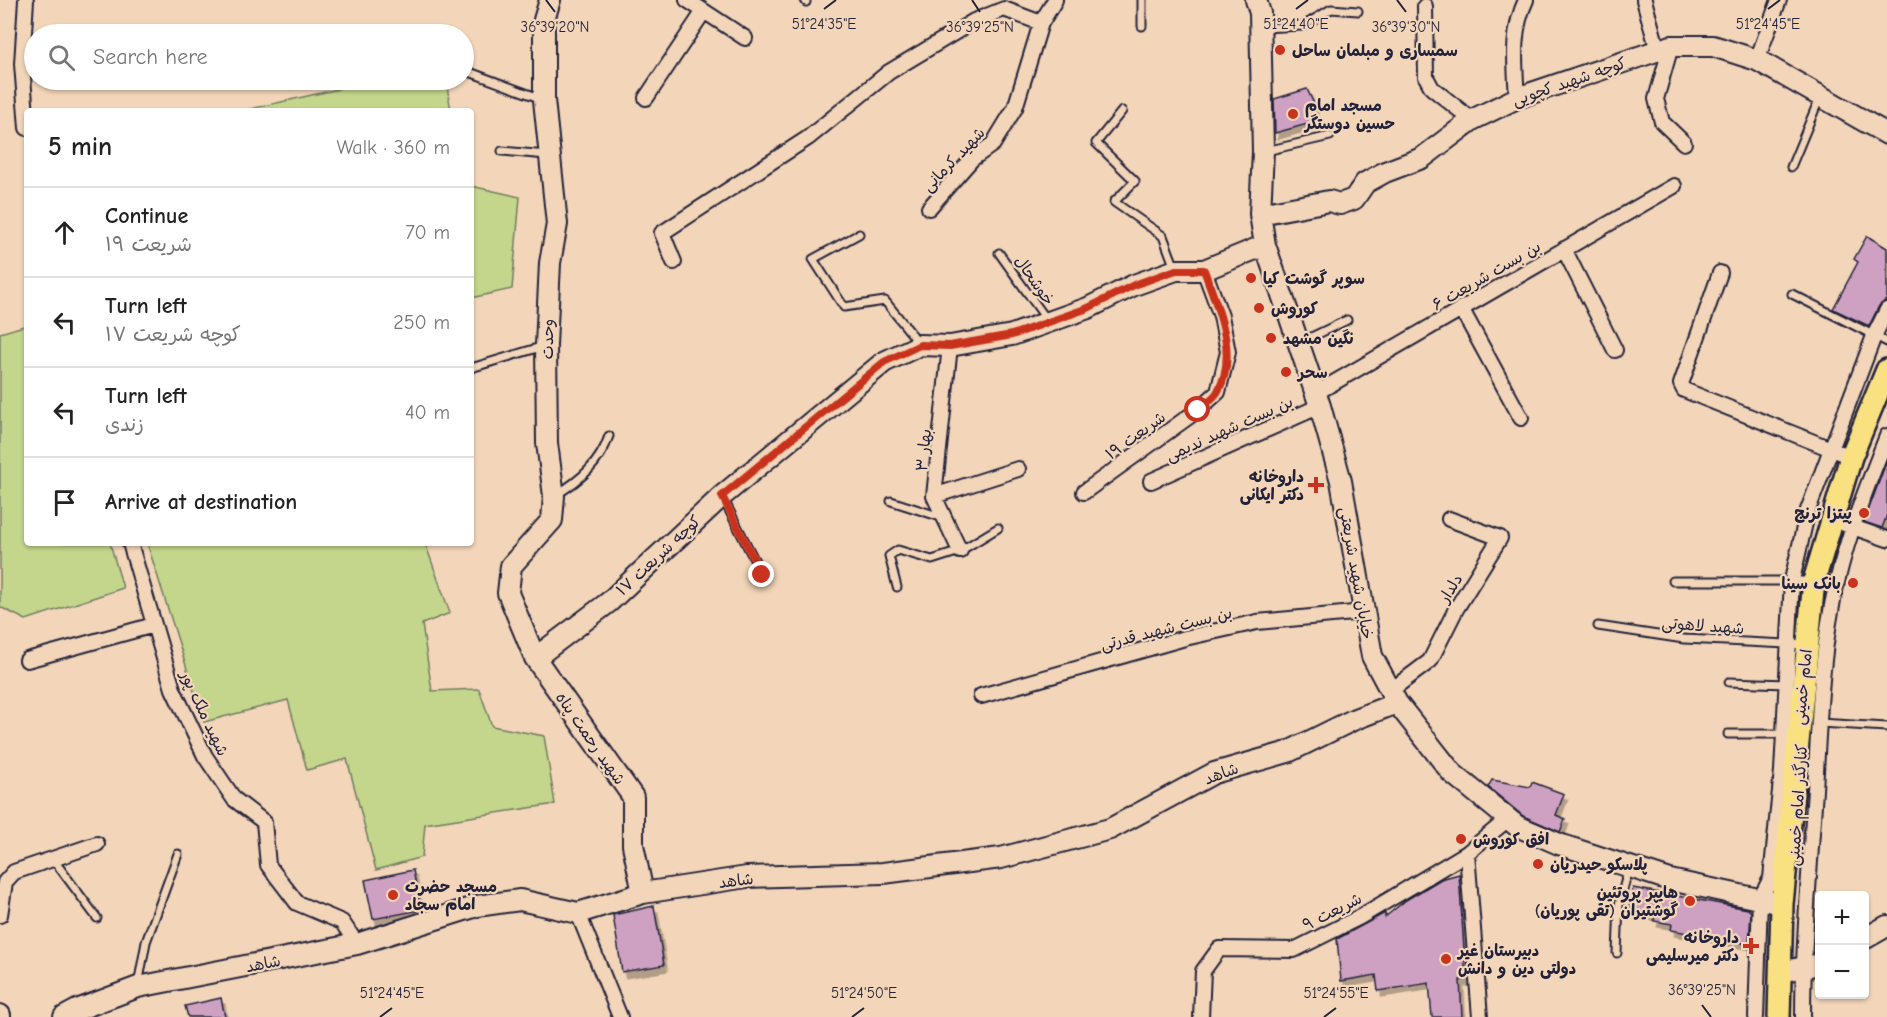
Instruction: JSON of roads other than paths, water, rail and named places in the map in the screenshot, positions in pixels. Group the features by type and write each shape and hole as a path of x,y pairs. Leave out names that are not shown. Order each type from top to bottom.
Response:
{"main road":[{"name":"امام خمینی","path":"1779,1017 1782,904 1799,728 1794,685 1797,644 1830,519 1851,457 1887,370"}],"street":[{"path":"24,24 26,0"},
{"name":"وحدت","path":"535,658 508,593 511,566 552,520 554,496 547,443 546,345 550,263 557,224 544,100 544,20 550,0"},
{"path":"687,0 745,38"},
{"name":"شهید کرمانی","path":"929,208 972,159 993,144 1015,108 1041,23 1055,0"},
{"name":"خیابان شهید شریعتی","path":"1256,0 1260,28 1263,151 1260,214 1265,245 1318,400 1341,481 1372,656 1394,697 1452,773 1517,826 1559,844 1670,880 1782,904"},
{"path":"1517,98 1514,50 1520,14 1526,0"},
{"path":"1644,0 1665,48 1656,99 1662,122 1684,143"},
{"path":"1756,60 1779,0"},
{"path":"1425,6 1426,77 1432,88 1472,120"},
{"path":"674,262 662,233 808,138 889,72 974,21 1004,9 1041,23"},
{"path":"646,98 704,11"},
{"path":"24,32 22,64 24,90"},
{"name":"کوچه شهید کچویی","path":"1260,214 1329,201 1340,204 1354,200 1365,183 1385,172 1422,158 1472,120 1517,98 1665,48 1713,46 1756,60 1887,134"},
{"path":"24,90 25,108"},
{"name":"بن بست شریعت ۶","path":"1318,400 1461,308 1674,186"},
{"name":"کوچه شریعت ۱۷","path":"535,658 609,602 722,496 884,362 920,345 950,346 1012,335 1088,308 1134,285 1176,270 1204,270 1265,245"},
{"path":"1564,249 1615,350"},
{"name":"شریعت ۱۹","path":"1084,492 1198,410 1218,392 1228,352 1221,316 1204,270"},
{"path":"1720,273 1681,384 1684,390 1851,457"},
{"path":"1461,308 1521,418"},
{"path":"1797,644 1792,580 1808,510 1874,336 1887,310"},
{"name":"بهار ۳","path":"950,346 934,496 947,519 960,552"},
{"name":"بن بست شهید ندیمی","path":"1151,481 1318,400"},
{"name":"کنارگذر امام خمینی","path":"1803,1017 1811,966 1799,728 1852,527 1887,436"},
{"path":"934,496 1018,469"},
{"name":"دلدار","path":"1394,697 1430,661 1456,609 1500,538 1449,519"},
{"path":"1830,519 1887,539"},
{"name":"شهید ملک پور","path":"131,546 173,689 205,756 234,799 264,822 268,865 297,903 342,922 357,944"},
{"name":"بن بست شهید قدرتی","path":"981,696 1185,638 1257,622 1364,612"},
{"path":"27,660 154,625"},
{"name":"شهید رحمت پناه","path":"535,658 633,797 633,845 643,893"},
{"name":"شاهد","path":"64,1017 76,1010 138,987 357,944 477,906 520,900 578,912 643,893 747,877 883,873 1001,858 1110,829 1214,773 1288,752 1394,697"},
{"path":"1756,1017 1760,899 1771,878 1799,728"},
{"name":"شریعت ۹","path":"1201,1017 1203,971 1219,949 1294,950 1360,916 1467,853 1508,819"},
{"path":"0,915 5,882 14,872 97,844"},
{"path":"1467,853 1483,1000 1480,1017"},
{"path":"578,912 620,1017"},
{"path":"1869,936 1887,926"},
{"path":"1780,972 1811,966"}],"lane":[{"path":"1142,0 1142,26"},
{"path":"1260,28 1303,26 1331,9 1358,11"},
{"path":"474,74 544,100"},
{"path":"1791,166 1821,95"},
{"path":"1122,111 1096,143 1135,181 1114,202 1163,236 1176,270"},
{"path":"1263,151 1330,136"},
{"path":"502,151 550,155"},
{"path":"859,234 813,259 844,307 885,301 920,345"},
{"name":"خوشحال","path":"999,253 1048,322"},
{"path":"1792,294 1887,342"},
{"path":"1297,344 1347,320"},
{"path":"474,367 546,345"},
{"path":"554,496 575,483 602,457 609,436"},
{"path":"722,496 762,575"},
{"path":"891,501 947,519"},
{"path":"897,587 889,556 898,550 932,560 960,552 998,528"},
{"path":"1673,581 1814,581"},
{"name":"شهید لاهوتی","path":"1598,626 1684,639 1797,644"},
{"path":"1729,682 1794,685"},
{"path":"1728,734 1799,728 1887,727"},
{"path":"138,987 146,942 178,854"},
{"path":"53,859 97,918"},
{"path":"1617,953 1619,905 1629,867"}],"place":[{"name":"سمساری و مبلمان ساحل","path":"1280,50"},
{"name":"مسجد امام حسین دوستگر","path":"1293,114"},
{"name":"سوپر گوشت کیا","path":"1251,278"},
{"name":"کوروش","path":"1259,308"},
{"name":"نگین مشهد","path":"1271,338"},
{"name":"سحر","path":"1286,372"},
{"name":"داروخانه دکتر ایکانی","path":"1316,485"},
{"name":"پیتزا ترنج","path":"1864,513"},
{"name":"بانک سینا","path":"1853,583"},
{"name":"افق کوروش","path":"1461,839"},
{"name":"پلاسکو حیدریان","path":"1538,864"},
{"name":"مسجد حضرت امام سجاد","path":"393,895"},
{"name":"هایپر پروتئین گوشتیران (تقی پوریان)","path":"1690,901"},
{"name":"داروخانه دکتر میرسلیمی","path":"1751,946"},
{"name":"دبیرستان غیر دولتی دین و دانش","path":"1446,959"}]}
